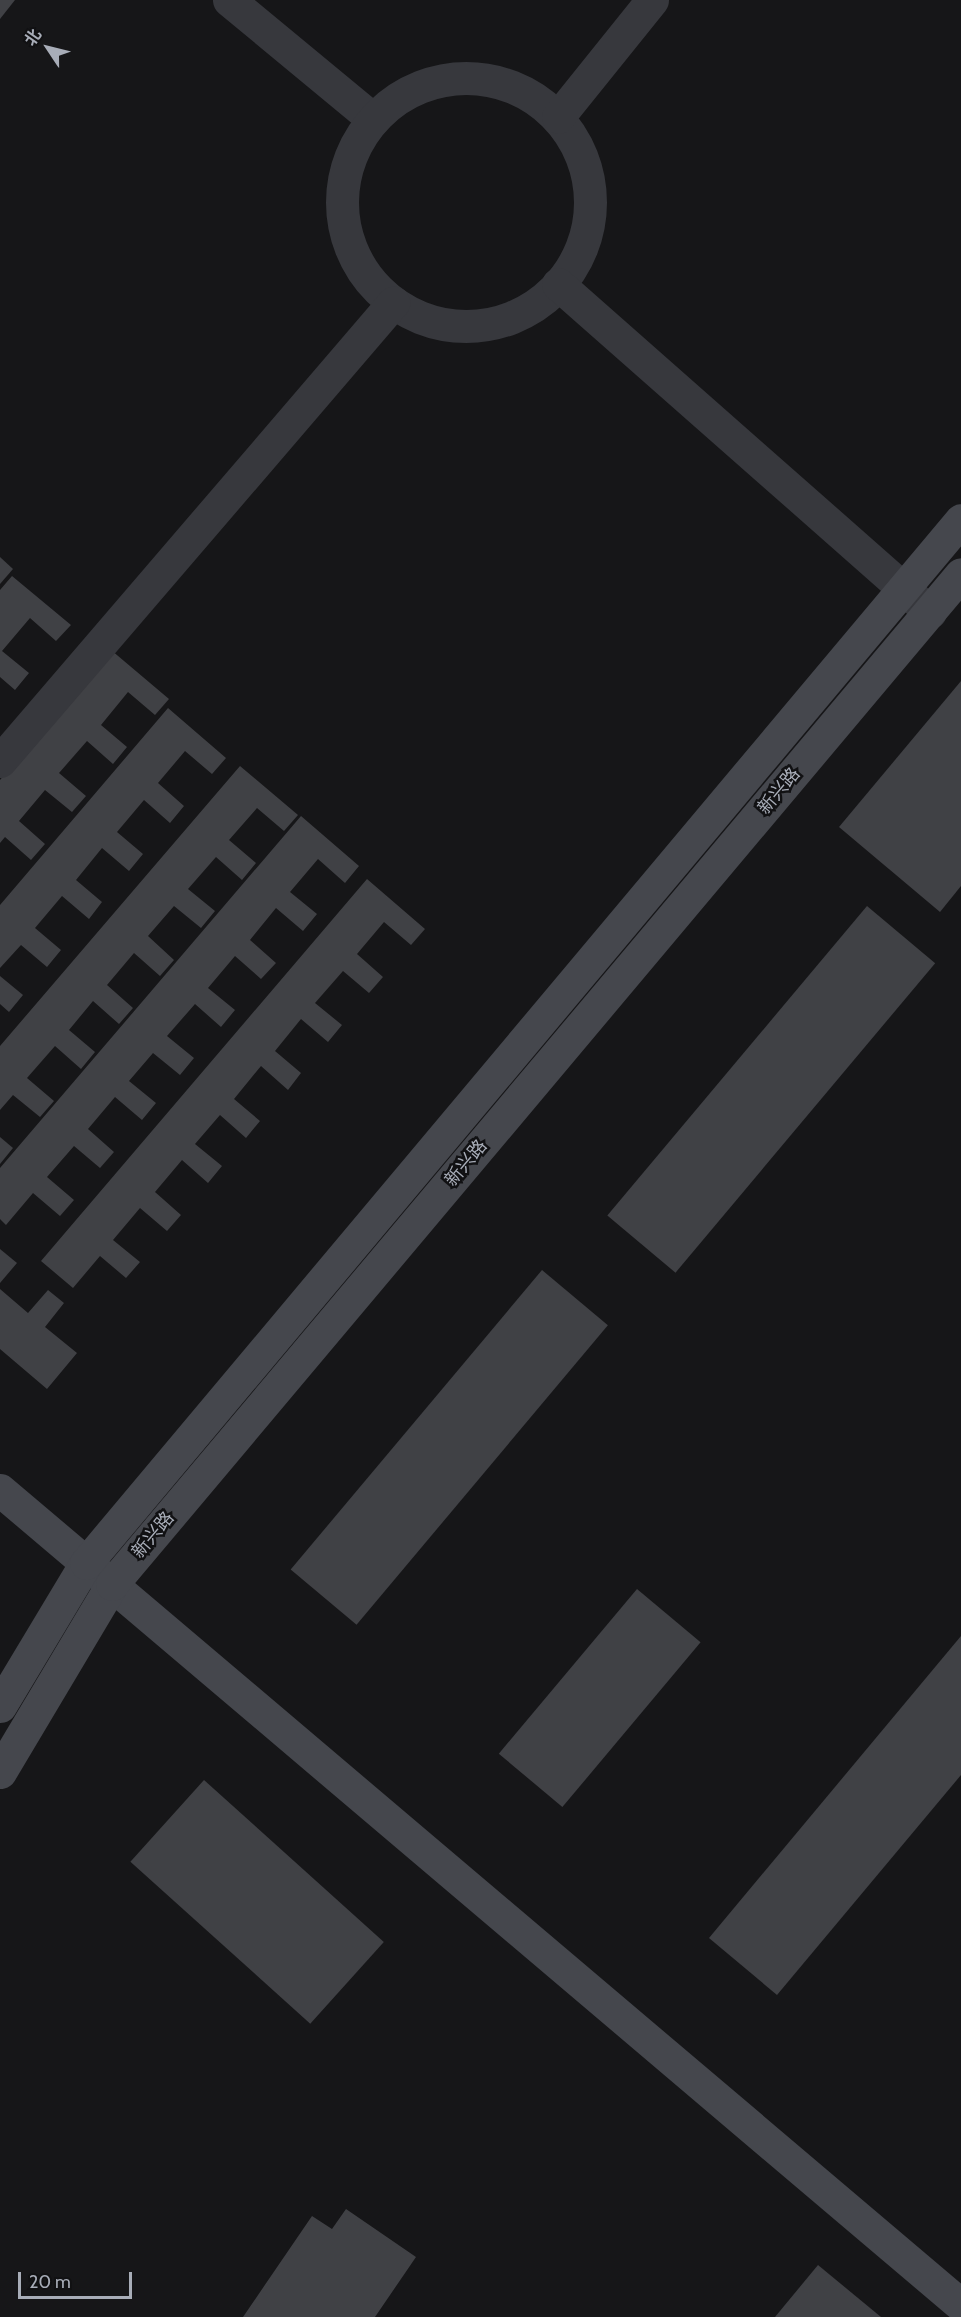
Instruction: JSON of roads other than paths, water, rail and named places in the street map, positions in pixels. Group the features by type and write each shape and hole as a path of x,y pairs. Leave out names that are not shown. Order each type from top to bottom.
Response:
{"main road":[{"name":"新兴路","path":"0,1706 86,1563 961,520"},
{"name":"新兴路","path":"0,1772 111,1584 961,574"},
{"path":"0,1490 961,2305"}],"street":[{"path":"229,0 373,119"},
{"path":"558,117 652,0"},
{"path":"465,77 491,80 516,87 538,100 558,117 573,138 584,162 589,205 584,239 573,263 558,284 539,302 517,315 492,323 467,326 441,324 416,316 393,303 374,286 358,265 348,241 342,216 342,189 347,164 358,140 373,119 392,102 414,88 439,80 465,77"},
{"path":"558,284 930,612"},
{"path":"0,761 393,303"}]}
